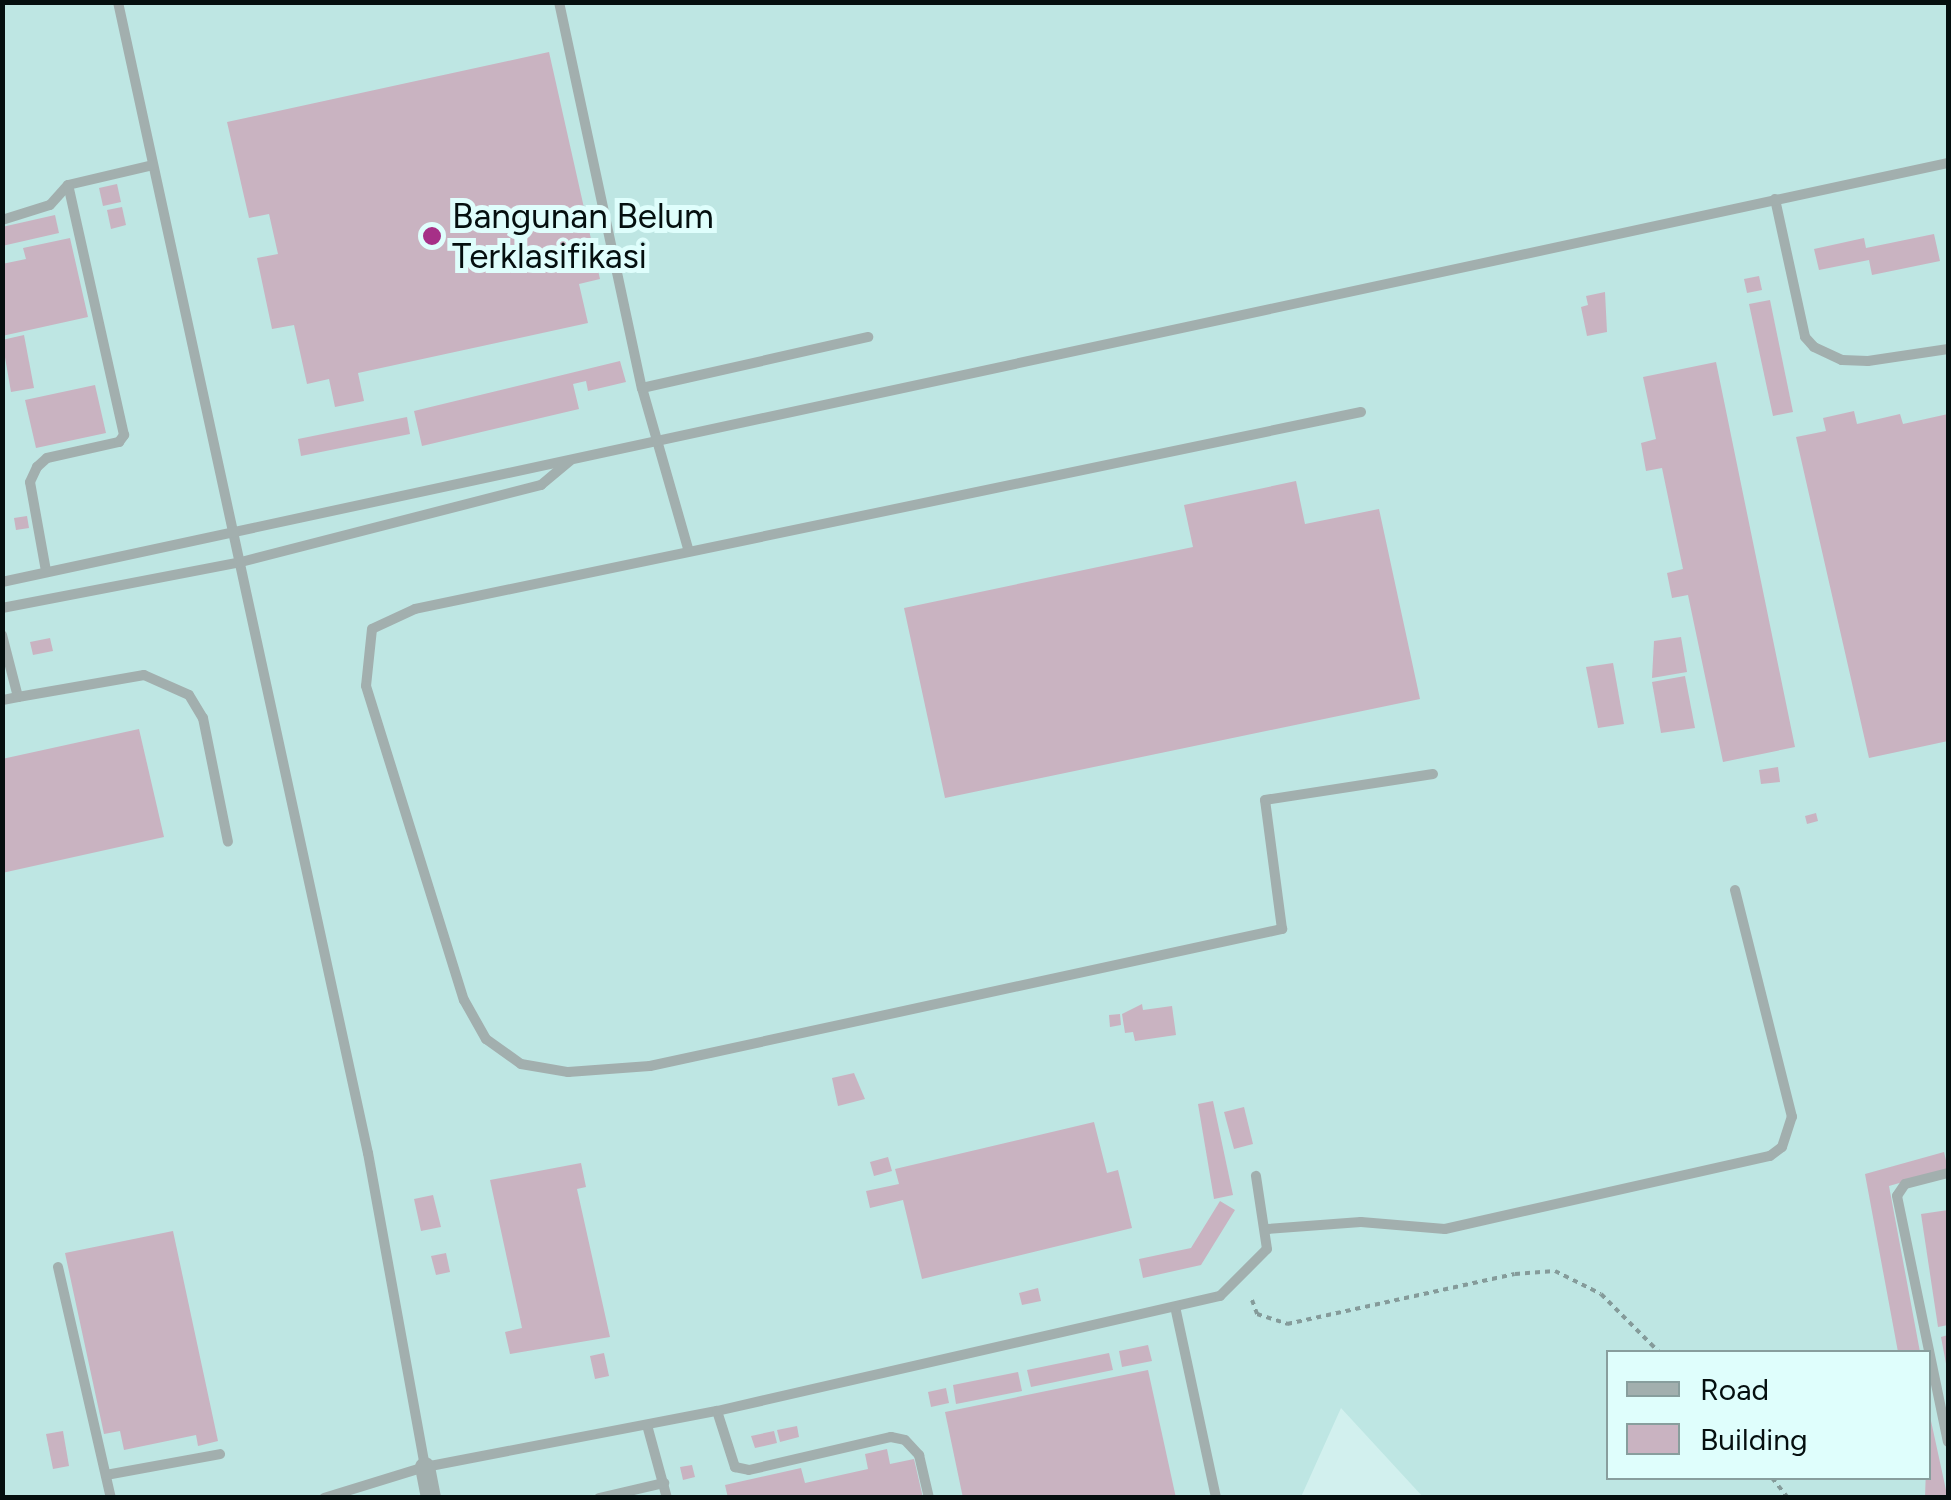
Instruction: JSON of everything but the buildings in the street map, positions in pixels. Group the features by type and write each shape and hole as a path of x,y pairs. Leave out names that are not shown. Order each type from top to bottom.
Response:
{"street":[{"path":"425,1467 431,1498"}],"lane":[{"path":"118,2 375,1188 425,1467"},
{"path":"559,2 642,388 688,548"},
{"path":"2,582 233,528 570,460 1948,163"},
{"path":"2,220 50,205 68,185 153,165"},
{"path":"46,571 30,482 37,467 48,458 119,442 124,435 68,185"},
{"path":"1775,199 1804,337 1814,347 1842,360 1868,361 1948,350"},
{"path":"642,388 868,337"},
{"path":"1361,412 688,548 415,609 372,630 366,686 464,1000 486,1039 521,1064 568,1072 650,1066 1282,929 1266,800 1433,774"},
{"path":"2,608 241,562 540,485 570,460"},
{"path":"2,635 18,696"},
{"path":"2,700 144,675 189,694 204,718 228,842"},
{"path":"1268,1228 1361,1222 1445,1229 1770,1156 1782,1147 1792,1117 1736,890"},
{"path":"1929,1350 1898,1196 1905,1184 1948,1173"},
{"path":"324,1498 425,1467 717,1411 1176,1310 1243,1280 1267,1249 1268,1228 1256,1176"},
{"path":"58,1267 111,1498"},
{"path":"1176,1310 1216,1498"},
{"path":"1931,1358 1948,1442"},
{"path":"717,1411 735,1466 750,1470 890,1437 905,1440 919,1455 929,1498"},
{"path":"648,1425 668,1498"},
{"path":"106,1474 220,1454"},
{"path":"599,1498 664,1483"}],"path":[{"path":"1252,1300 1257,1314 1287,1324 1383,1308 1516,1274 1555,1271 1601,1294 1657,1350"}],"shaded area":[{"path":"3,3 1948,3 1948,1497 1423,1497 1341,1408 1301,1497 3,1498"}],"place":[{"name":"Bangunan Belum Terklasifikasi","path":"432,236"}]}
